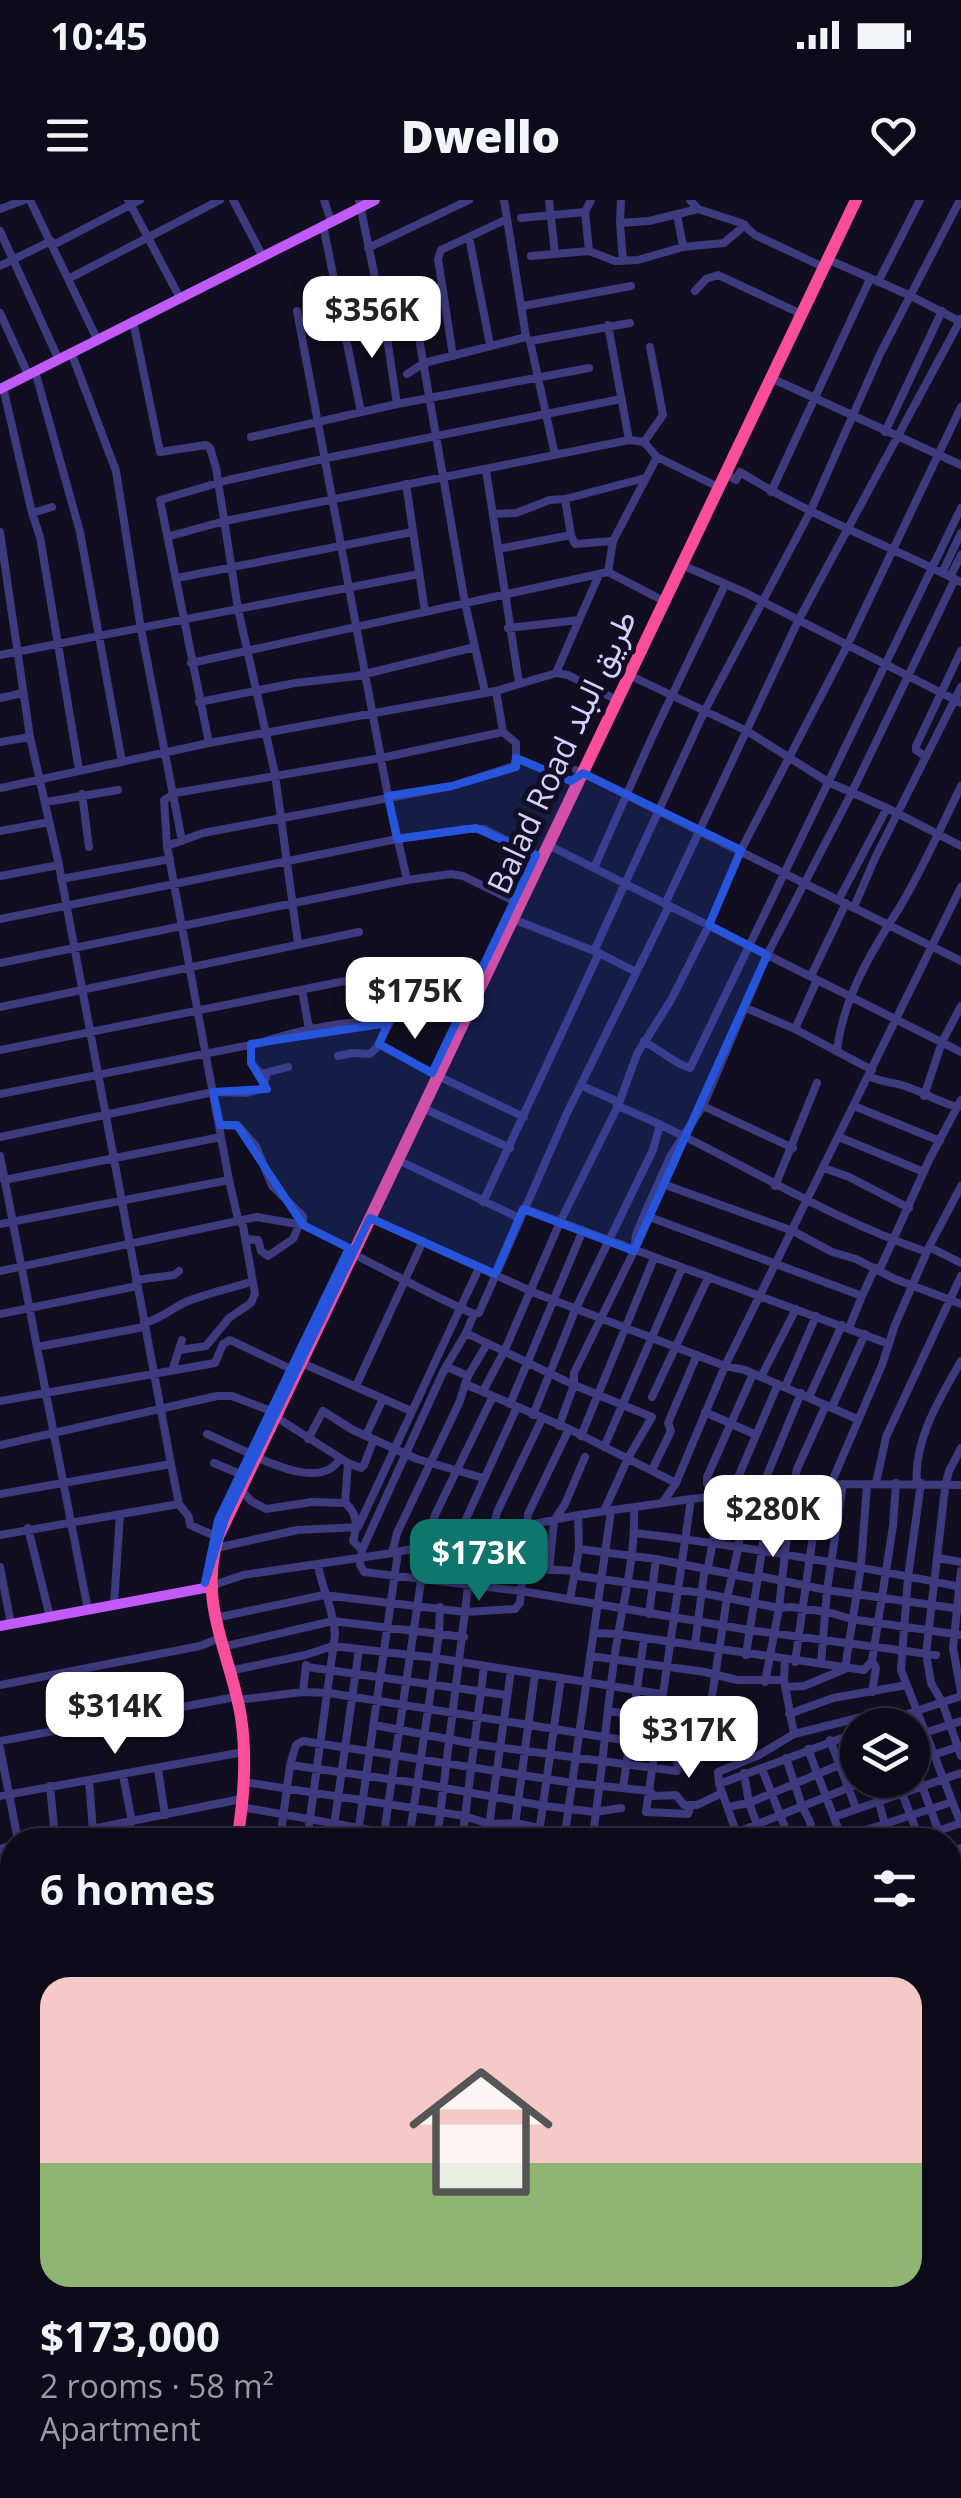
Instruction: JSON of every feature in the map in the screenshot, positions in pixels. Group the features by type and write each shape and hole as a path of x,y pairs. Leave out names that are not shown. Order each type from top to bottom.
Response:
{"highway":[{"name":"Balad Road طريق البلد","path":"351,1251 423,1108 536,854 629,676 771,378 848,200"},
{"name":"Balad Road طريق البلد","path":"236,1828 244,1782 243,1740 218,1643 209,1584 214,1542 548,845 611,698 794,311 856,200"},
{"name":"Balad Road طريق البلد","path":"209,1584 218,1643 233,1699 239,1804"}],"main road":[{"path":"1,388 360,204 375,200"},
{"path":"5,1622 209,1584"}],"street":[{"path":"0,208 27,200 97,339"},
{"path":"0,266 140,200"},
{"path":"68,280 220,200"},
{"path":"234,200 262,255"},
{"path":"324,200 361,412"},
{"path":"368,248 469,200"},
{"path":"504,200 528,339 555,455"},
{"path":"550,200 555,254"},
{"path":"589,251 585,212 591,200"},
{"path":"620,200 623,261"},
{"path":"0,1270 257,1217 301,1225 413,1287 458,1308 479,1313 798,621 960,321 874,280 755,235 745,226 698,209 690,200"},
{"path":"772,492 874,280 920,200"},
{"path":"129,202 180,298"},
{"path":"484,1202 705,710 810,512 880,354 958,202"},
{"path":"360,204 397,404"},
{"path":"620,223 649,222 698,209"},
{"path":"522,218 585,212"},
{"path":"676,214 683,247"},
{"path":"453,356 438,259 441,250 507,218"},
{"path":"531,256 589,251 623,261 683,247 724,244 745,226"},
{"path":"0,231 58,358"},
{"path":"469,237 490,345"},
{"path":"695,291 718,275 794,311"},
{"path":"523,306 630,286"},
{"path":"297,311 407,880"},
{"path":"885,432 942,311"},
{"path":"0,313 31,372 80,532 122,762"},
{"path":"415,315 465,603 485,692"},
{"path":"134,321 160,452 206,445 220,484 238,608 275,774 298,944"},
{"path":"407,374 424,363 490,345 630,323"},
{"path":"608,325 628,440"},
{"path":"644,442 662,416 650,347"},
{"path":"71,352 116,471 182,841"},
{"path":"252,438 397,404 588,368"},
{"path":"771,378 961,466"},
{"path":"1,388 40,537 79,770"},
{"path":"209,743 160,500 327,458 621,399"},
{"path":"482,1391 504,1352 560,1222 618,1106 644,1041 671,1000 709,925 740,850 847,646 961,407"},
{"path":"170,536 225,521 628,440 644,442 657,457 712,484"},
{"path":"556,673 603,574 613,541 657,457"},
{"path":"486,470 519,683"},
{"path":"725,474 736,480 740,472 810,512 955,578"},
{"path":"493,514 516,512 645,478"},
{"path":"406,484 425,612"},
{"path":"566,499 575,544 613,541"},
{"path":"32,514 52,507"},
{"path":"955,578 961,508"},
{"path":"644,1041 690,1068 932,568 959,528"},
{"path":"0,532 30,736 59,864 180,1504 190,1524 214,1542 297,1530 358,1527"},
{"path":"177,578 412,532"},
{"path":"498,548 571,535"},
{"path":"558,1426 574,1385 574,1373 634,1250 636,1235 671,1156 703,1106 766,955 909,677 955,578 961,554"},
{"path":"682,565 958,701"},
{"path":"0,655 419,574"},
{"path":"192,662 603,574 658,598"},
{"path":"594,868 725,585"},
{"path":"0,611 13,608"},
{"path":"508,628 580,620"},
{"path":"199,702 357,676 474,648"},
{"path":"926,757 916,746 961,652"},
{"path":"0,788 209,743 496,691 556,673 568,675 611,698"},
{"path":"629,676 748,731 850,794 887,808 961,846"},
{"path":"847,903 899,814 958,701 961,687"},
{"path":"496,691 503,732"},
{"path":"0,698 23,694"},
{"path":"167,846 203,833 452,786 514,766 514,739 503,732 381,758 275,774 175,793 163,804 167,846 229,1180 246,1239 255,1294 250,1304 228,1318 206,1346 180,1350"},
{"path":"0,742 30,736"},
{"path":"516,758 628,794 961,961"},
{"path":"836,1050 852,997 961,786"},
{"path":"46,802 118,790"},
{"path":"82,794 89,847"},
{"path":"795,1029 887,808"},
{"path":"0,832 50,822"},
{"path":"0,919 398,839 476,828 536,854"},
{"path":"548,845 895,1022 916,1026 961,1052"},
{"path":"62,880 170,859"},
{"path":"0,876 59,864"},
{"path":"0,962 451,874 514,900"},
{"path":"663,1502 676,1482 758,1298 961,886"},
{"path":"513,918 636,972"},
{"path":"0,1008 359,932"},
{"path":"0,1050 385,974 483,967"},
{"path":"338,1056 352,1052 370,1054 416,972"},
{"path":"302,990 308,1024 313,1030"},
{"path":"924,1096 942,1042 961,1006"},
{"path":"746,1008 836,1050 881,1082 910,1087 924,1096 960,1105 894,1240 805,1395 760,1492"},
{"path":"0,1094 313,1030 364,1022 388,1023"},
{"path":"251,1044 251,1064 266,1076"},
{"path":"379,1044 524,1117"},
{"path":"266,1076 288,1067"},
{"path":"0,1137 213,1092 247,1093 262,1089 266,1076"},
{"path":"775,1186 794,1148 793,1138 817,1083"},
{"path":"582,1086 747,1167 775,1186 894,1240 961,1263"},
{"path":"703,1106 794,1148"},
{"path":"854,1106 940,1141"},
{"path":"423,1108 510,1148"},
{"path":"492,1534 576,1308 653,1150 660,1124"},
{"path":"220,1125 238,1126 252,1141 272,1186 303,1216 293,1239 268,1256 258,1240 246,1239"},
{"path":"2,1180 221,1137"},
{"path":"839,1137 924,1172"},
{"path":"0,1156 88,1608"},
{"path":"398,1160 484,1202 583,1230 889,1344"},
{"path":"824,1168 909,1208"},
{"path":"0,1224 229,1180"},
{"path":"660,1183 793,1230 832,1252 961,1304"},
{"path":"794,1734 785,1683 799,1638 825,1486 928,1249 961,1186"},
{"path":"951,1204 961,1208"},
{"path":"644,1215 862,1296"},
{"path":"370,1218 553,1300 757,1375 857,1419"},
{"path":"456,1541 583,1230"},
{"path":"356,1386 424,1241"},
{"path":"581,1436 654,1258"},
{"path":"479,1268 352,1541 361,1554 364,1572 521,1591 799,1638 931,1654"},
{"path":"604,1447 682,1268"},
{"path":"0,1314 174,1275 179,1270"},
{"path":"845,1669 872,1484 886,1437 961,1276"},
{"path":"652,1397 708,1278"},
{"path":"37,1347 144,1325 191,1300 230,1285 251,1282"},
{"path":"695,1645 717,1508 707,1477 757,1375 796,1309"},
{"path":"361,1554 444,1370 474,1314"},
{"path":"730,1496 754,1434 816,1316"},
{"path":"466,1334 652,1418 628,1458 608,1511 603,1580 566,1828"},
{"path":"766,1682 797,1469 865,1334"},
{"path":"173,1368 182,1340"},
{"path":"0,1400 214,1363 223,1344 230,1340 356,1386 411,1411"},
{"path":"107,1828 239,1804 359,1828 389,1628 396,1533 487,1344"},
{"path":"652,1470 671,1431 668,1423 697,1356"},
{"path":"918,1708 901,1670 919,1483 916,1464 921,1443 961,1361"},
{"path":"432,1364 444,1370"},
{"path":"444,1370 448,1367 482,1391 676,1482"},
{"path":"0,1445 197,1400 232,1396 274,1414 308,1440 361,1468 383,1399"},
{"path":"384,1828 426,1547 435,1515 493,1396"},
{"path":"308,1440 323,1412 405,1453 483,1478"},
{"path":"704,1412 754,1434"},
{"path":"214,1618 324,1595 440,1605 465,1612 515,1609 520,1602 528,1514 569,1430"},
{"path":"207,1434 253,1456 316,1474 344,1460"},
{"path":"930,1757 960,1750 931,1682 928,1628 945,1488 961,1448"},
{"path":"549,1570 554,1520 585,1457"},
{"path":"344,1460 346,1503 358,1527"},
{"path":"214,1463 240,1481 250,1500 266,1510 312,1502 346,1503"},
{"path":"0,1494 170,1464"},
{"path":"594,1633 864,1670 872,1662 896,1483"},
{"path":"209,1584 361,1554 426,1547 578,1515 691,1498 843,1484 919,1483 945,1488 961,1485"},
{"path":"821,1664 827,1590 843,1484"},
{"path":"746,1655 770,1491"},
{"path":"712,1696 739,1545 742,1494"},
{"path":"691,1498 646,1812 688,1814 692,1805"},
{"path":"0,1535 180,1504"},
{"path":"593,1828 614,1660 633,1556 634,1508"},
{"path":"114,1603 120,1514"},
{"path":"570,1599 579,1549 578,1515"},
{"path":"28,1528 50,1615"},
{"path":"634,1533 812,1557 960,1587"},
{"path":"438,1828 474,1538"},
{"path":"579,1549 959,1609"},
{"path":"938,1558 961,1562"},
{"path":"649,1614 656,1559"},
{"path":"309,1828 333,1646 330,1603 324,1595 318,1564"},
{"path":"0,1567 5,1622"},
{"path":"523,1568 576,1571"},
{"path":"576,1571 579,1576 626,1585 702,1593 779,1608 804,1608 957,1635"},
{"path":"927,1708 961,1694 953,1655 961,1571"},
{"path":"411,1828 440,1634 440,1605"},
{"path":"0,1685 333,1621 464,1637"},
{"path":"623,1788 644,1639"},
{"path":"228,1671 305,1656 333,1646 411,1654 661,1694"},
{"path":"334,1826 358,1649"},
{"path":"303,1692 305,1656"},
{"path":"590,1656 804,1686 845,1669"},
{"path":"872,1662 876,1668 872,1692"},
{"path":"307,1667 506,1695"},
{"path":"464,1828 484,1667"},
{"path":"488,1828 511,1670"},
{"path":"515,1828 535,1674"},
{"path":"244,1782 465,1816 489,1824 542,1827 560,1678"},
{"path":"789,1714 833,1698 907,1685"},
{"path":"14,1828 4,1795 0,1745 233,1699 328,1693 629,1741 683,1746 676,1771 676,1796 684,1805 692,1805 744,1775 840,1737"},
{"path":"608,1711 691,1723"},
{"path":"930,1731 961,1721"},
{"path":"735,1828 718,1772 743,1764 794,1734 840,1722"},
{"path":"374,1725 475,1744 676,1771"},
{"path":"826,1726 840,1762"},
{"path":"282,1828 290,1766 296,1745 303,1741 573,1783 650,1791 654,1796 676,1796"},
{"path":"930,1742 961,1823"},
{"path":"808,1749 837,1828"},
{"path":"4,1795 238,1753"},
{"path":"786,1758 809,1828"},
{"path":"743,1764 748,1803 759,1828"},
{"path":"728,1807 748,1803 840,1764"},
{"path":"290,1766 545,1806 595,1812 621,1808"},
{"path":"158,1769 165,1816"},
{"path":"762,1770 785,1828"},
{"path":"930,1782 961,1772"},
{"path":"124,1775 132,1822"},
{"path":"89,1780 94,1828"},
{"path":"50,1786 55,1828"},
{"path":"751,1828 840,1790"},
{"path":"851,1798 856,1808"},
{"path":"834,1817 882,1798"},
{"path":"904,1798 913,1828"},
{"path":"926,1798 937,1828"},
{"path":"878,1799 887,1828"},
{"path":"873,1828 952,1802"}],"highlighted area":[{"path":"516,758 571,781 583,773 741,850 709,925 767,955 634,1251 523,1209 495,1274 370,1218 225,1519 205,1583 218,1520 349,1248 303,1225 237,1125 220,1125 213,1092 267,1089 251,1063 251,1044 388,1023 379,1044 432,1073 536,855 476,828 397,839 388,796 452,786 516,767"}]}
